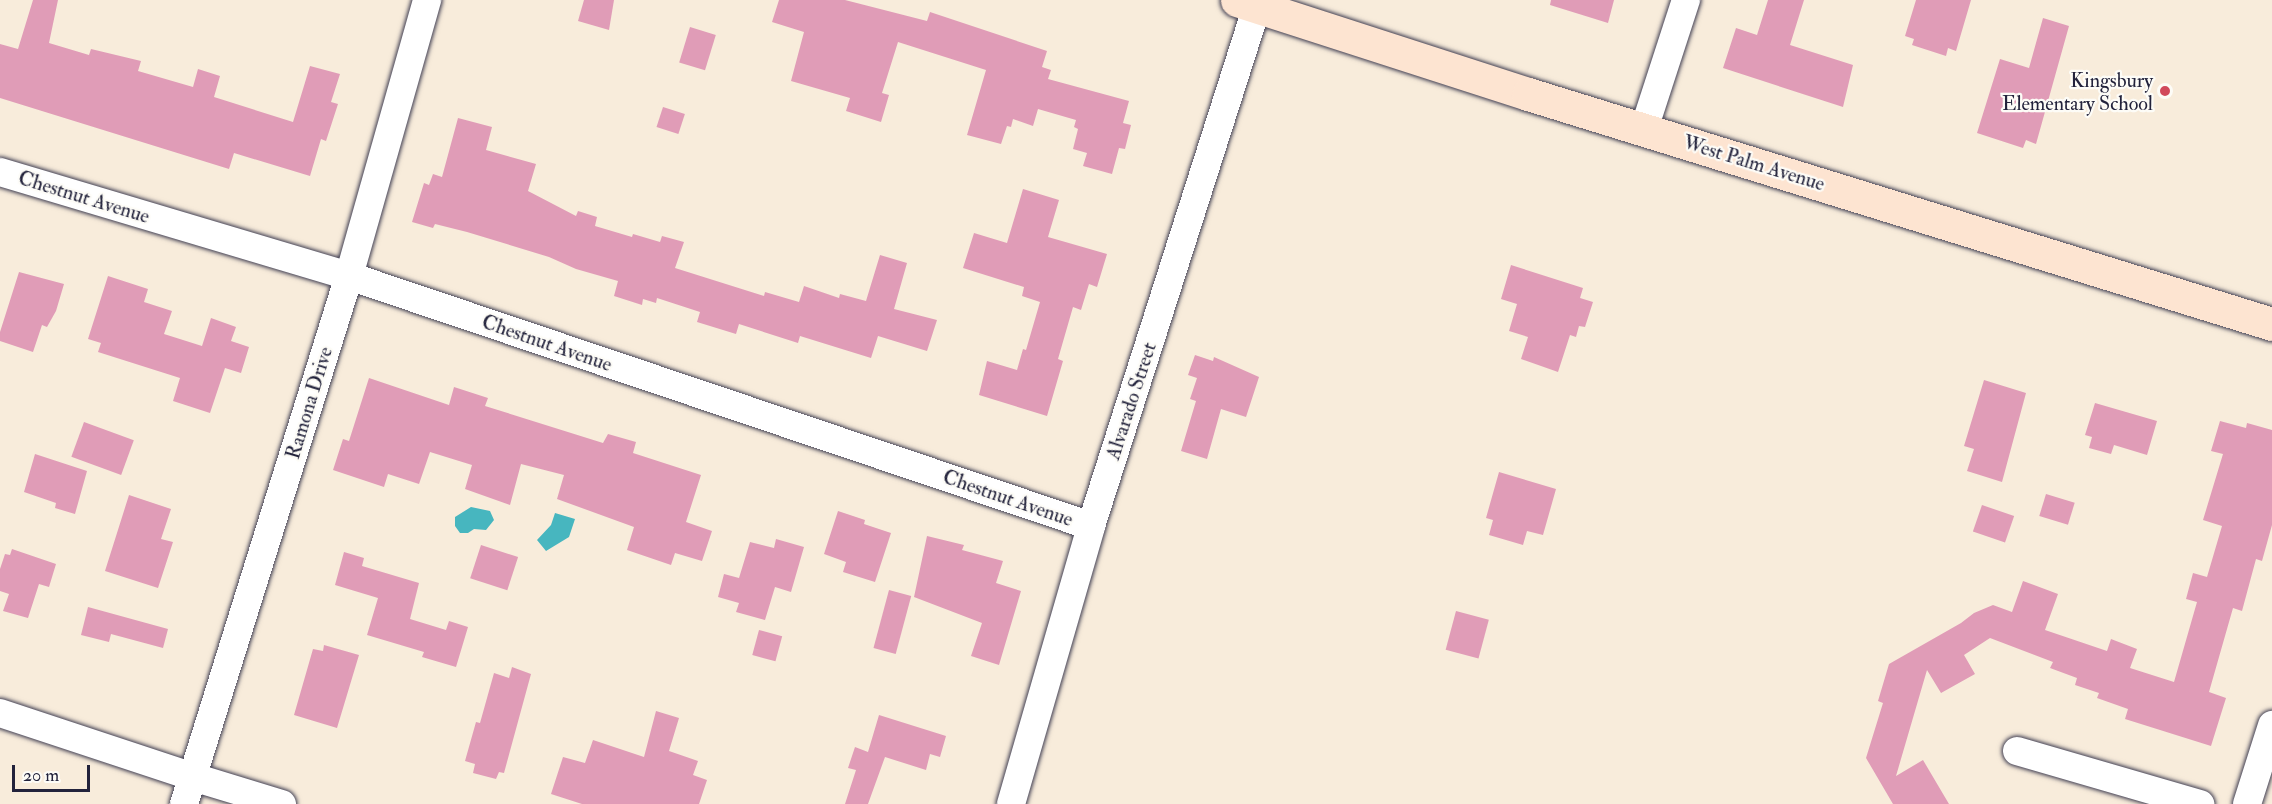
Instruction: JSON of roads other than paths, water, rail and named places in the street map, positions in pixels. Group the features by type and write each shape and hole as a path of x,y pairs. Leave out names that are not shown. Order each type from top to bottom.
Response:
{"street":[{"name":"Ramona Drive","path":"184,804 349,276 427,0"},
{"path":"1644,129 1686,0"},
{"name":"West Palm Avenue","path":"1251,2 1528,94 2272,324"},
{"name":"Alvarado Street","path":"1011,804 1091,526 1251,2"},
{"name":"Chestnut Avenue","path":"0,172 349,276 1091,526"},
{"path":"0,713 282,804"},
{"path":"2247,804 2272,725"},
{"path":"2017,751 2200,804"}],"water":[{"path":"471,507 490,511 494,520 486,530 474,529 468,533 460,533 455,526 455,517"},
{"path":"555,513 575,519 569,537 546,551 537,540 551,525"}],"place":[{"name":"Kingsbury Elementary School","path":"2165,91"}]}
